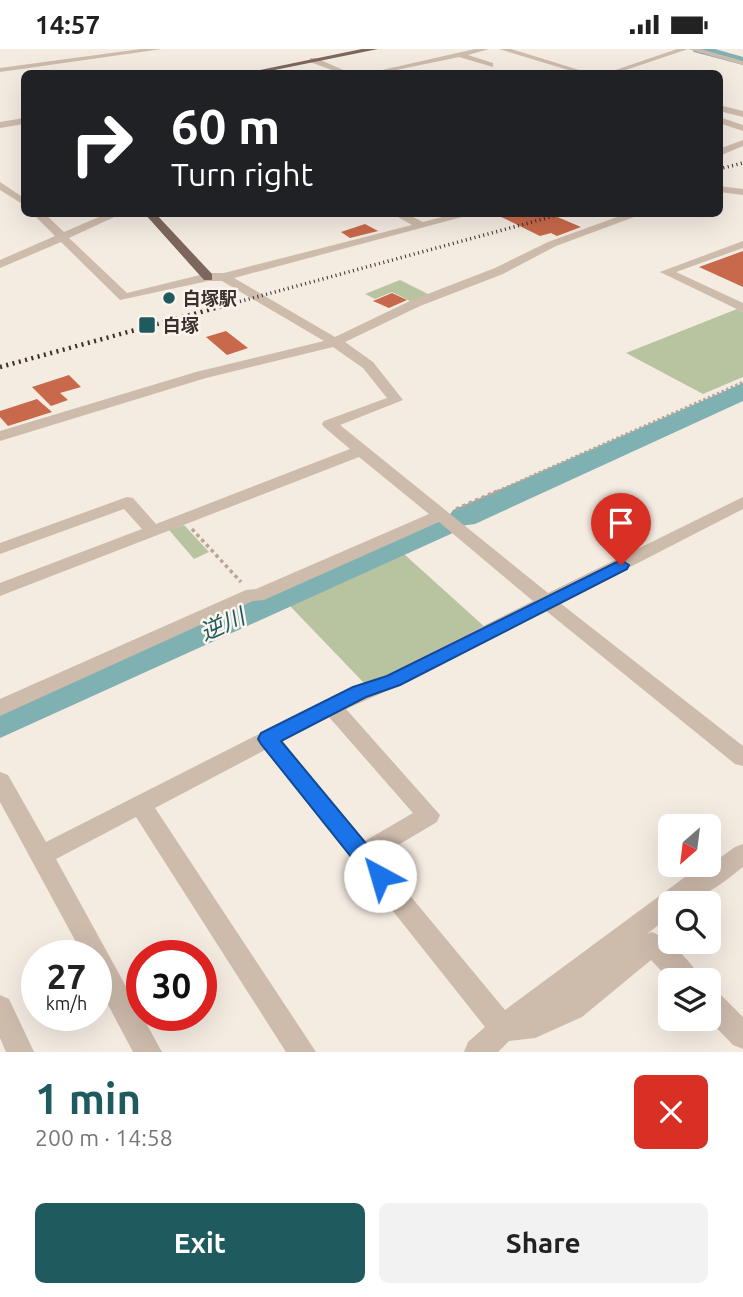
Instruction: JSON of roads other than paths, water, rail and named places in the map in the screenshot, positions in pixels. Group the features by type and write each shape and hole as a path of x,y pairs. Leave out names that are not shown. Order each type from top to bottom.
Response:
{"main road":[{"path":"265,70 374,49"},
{"path":"153,217 208,277"}],"street":[{"path":"0,70 158,49"},
{"path":"444,49 490,65"},
{"path":"387,70 485,49"},
{"path":"503,49 575,70"},
{"path":"620,70 684,49"},
{"path":"691,49 743,58"},
{"path":"707,49 743,58"},
{"path":"313,60 338,70"},
{"path":"723,109 743,114"},
{"path":"723,115 743,121"},
{"path":"723,121 743,128"},
{"path":"0,125 21,122"},
{"path":"723,133 743,136"},
{"path":"723,151 743,143"},
{"path":"0,185 21,200"},
{"path":"723,190 743,192"},
{"path":"41,217 124,297 208,277 224,277 457,217"},
{"path":"0,264 108,217"},
{"path":"404,217 422,226"},
{"path":"0,436 201,375 335,342 416,303 486,277 552,244 629,217"},
{"path":"743,244 666,272 743,308"},
{"path":"224,277 335,342 368,365 396,400 329,424 743,758"},
{"path":"0,590 362,450"},
{"path":"0,549 127,502 153,531"},
{"path":"41,855 331,706 393,680 743,502"},
{"path":"0,708 252,594 257,596 441,515"},
{"path":"331,706 429,815 362,855"},
{"path":"268,739 503,1028"},
{"path":"0,781 87,940"},
{"path":"140,804 302,1052"},
{"path":"478,1052 503,1028 694,884 700,886 743,854"},
{"path":"503,1028 535,1025 573,1007 652,944 676,968"},
{"path":"112,986 148,1052"},
{"path":"0,1008 20,1052"},
{"path":"721,1013 743,1036"}],"waterway":[{"path":"699,49 743,61"},
{"name":"逆川","path":"464,517 743,391"},
{"name":"逆川","path":"0,723 444,525"}],"railway":[{"path":"723,168 743,163"},
{"path":"227,305 550,217"},
{"path":"0,367 234,303"}],"place":[{"name":"白塚駅","path":"169,298"},
{"name":"白塚","path":"147,325"}]}
